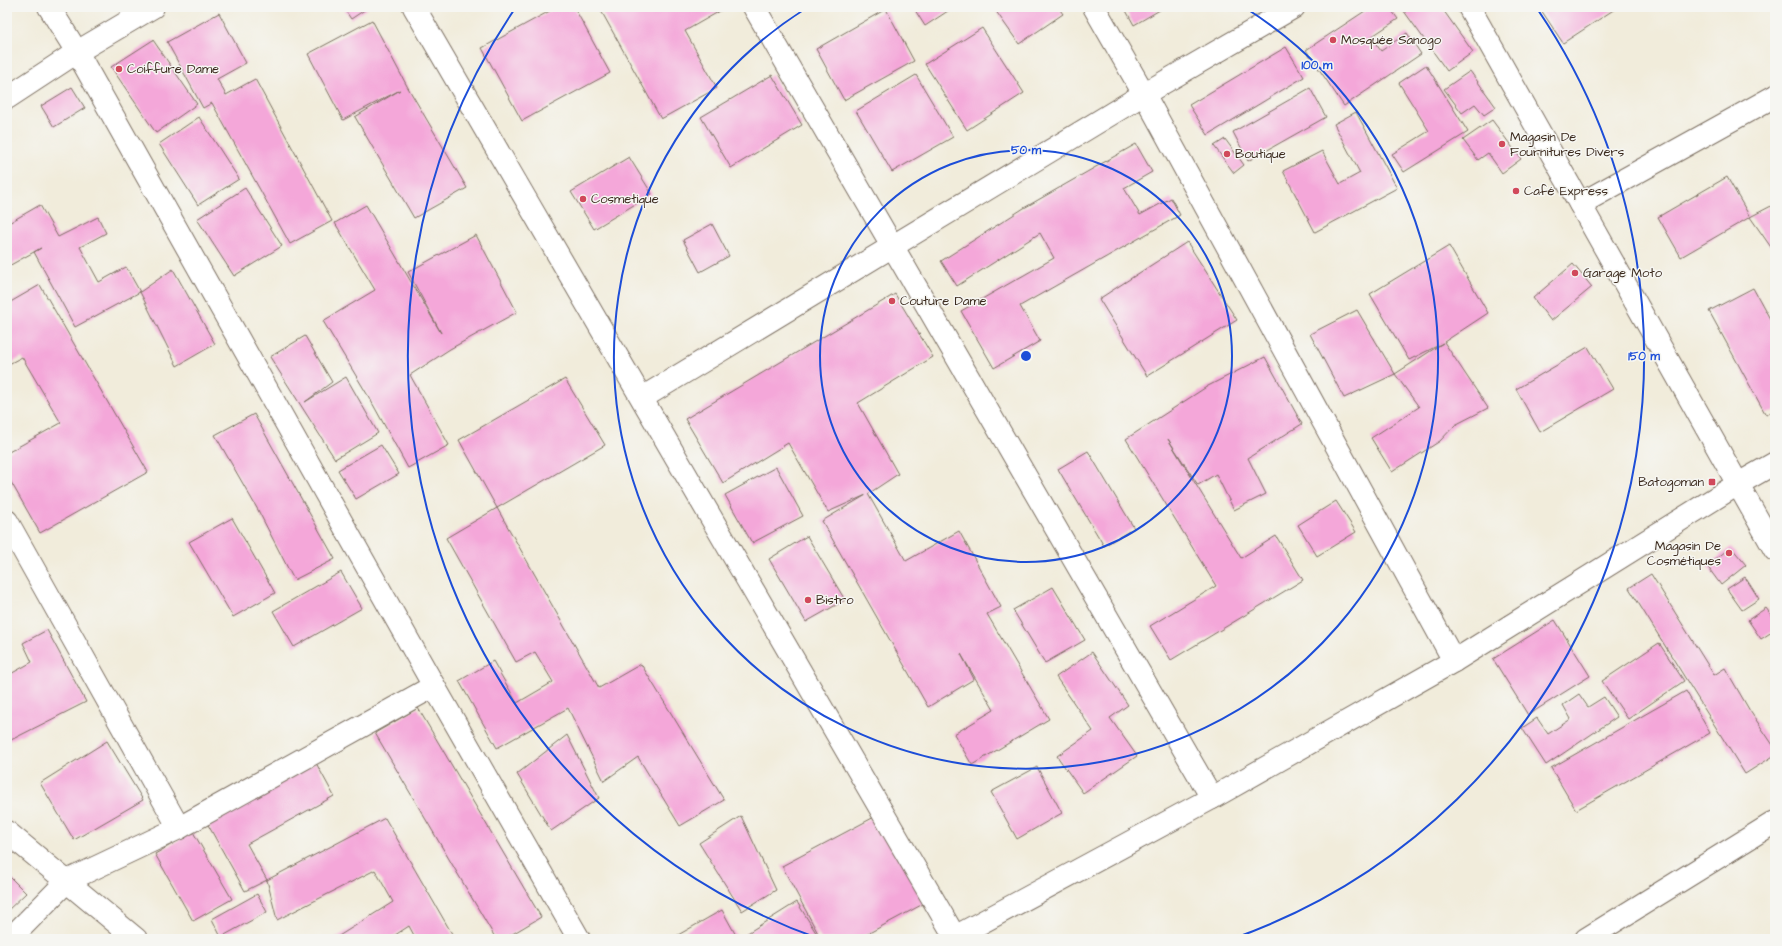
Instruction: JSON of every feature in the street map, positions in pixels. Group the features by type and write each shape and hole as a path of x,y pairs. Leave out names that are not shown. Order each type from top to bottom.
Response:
{"street":[{"path":"49,7 77,52 434,686 580,939"},
{"path":"7,98 77,52 153,7"},
{"path":"414,7 642,398 953,938 1212,798 1454,661 1738,484 1775,463"},
{"path":"754,7 894,246 1212,798"},
{"path":"1094,7 1144,94 1454,661"},
{"path":"642,398 1144,94 1294,7"},
{"path":"1469,7 1775,550"},
{"path":"1580,204 1775,96"},
{"path":"7,521 179,828"},
{"path":"10,939 67,881 179,828 434,686"},
{"path":"1586,939 1775,822"},
{"path":"7,832 136,939"}],"building":[{"path":"343,7 369,7 351,19"},
{"path":"557,7 574,7 610,73 522,121 482,48"},
{"path":"599,7 727,7 685,31 717,88 661,119"},
{"path":"913,7 954,7 925,26"},
{"path":"993,7 1058,7 1063,14 1019,44"},
{"path":"1124,7 1165,7 1134,25"},
{"path":"1371,7 1389,7 1398,19 1371,37 1381,51 1407,33 1421,54 1344,106 1306,50"},
{"path":"1401,7 1441,7 1473,52 1447,71"},
{"path":"1539,7 1618,7 1563,43"},
{"path":"886,9 914,61 844,100 816,49"},
{"path":"219,13 246,63 217,79 226,95 255,79 332,221 290,244 212,103 203,108 167,42"},
{"path":"372,20 407,86 467,188 414,218 355,117 400,90 343,120 308,54"},
{"path":"982,28 1024,93 967,130 925,64"},
{"path":"153,40 197,104 156,133 111,67"},
{"path":"1286,47 1304,77 1208,135 1189,105"},
{"path":"1426,65 1468,132 1404,172 1392,154 1429,131 1399,83"},
{"path":"1470,71 1496,107 1484,115 1475,104 1462,113 1444,89"},
{"path":"772,75 802,125 731,168 701,117"},
{"path":"916,75 953,137 892,172 856,111"},
{"path":"72,87 85,108 54,127 41,106"},
{"path":"1310,88 1326,117 1248,161 1233,132"},
{"path":"1356,112 1397,188 1315,232 1283,171 1322,151 1340,184 1360,173 1334,124"},
{"path":"199,117 239,179 198,205 159,144"},
{"path":"1492,120 1521,159 1502,173 1488,153 1478,160 1463,140"},
{"path":"1225,139 1244,165 1234,173 1214,146"},
{"path":"1136,144 1152,172 1124,188 1140,215 1171,198 1180,215 1020,306 1040,341 994,368 961,311 1054,258 1040,233 957,286 941,261 1024,208"},
{"path":"629,157 652,194 594,229 571,192"},
{"path":"1727,177 1750,217 1681,257 1658,217"},
{"path":"245,188 282,246 234,276 197,219"},
{"path":"1775,204 1775,253 1750,217"},
{"path":"40,205 58,237 98,217 106,233 80,247 99,282 126,267 140,292 75,327 34,252 41,248 7,267 7,224"},
{"path":"366,205 441,333 408,272 476,235 517,312 450,349 410,375 449,445 408,468 370,399 323,321 375,290 335,223"},
{"path":"712,224 729,256 700,272 683,240"},
{"path":"1187,242 1237,320 1147,376 1099,299"},
{"path":"1449,246 1488,313 1444,342 1488,408 1455,425 1440,441 1392,472 1371,438 1419,407 1395,374 1443,343 1409,360 1370,294"},
{"path":"1573,264 1592,287 1551,321 1533,298"},
{"path":"173,269 215,344 177,366 140,292"},
{"path":"40,285 148,472 40,533 7,475 7,453 61,423 22,357 7,365 7,304"},
{"path":"1753,288 1775,328 1775,410 1766,415 1709,311"},
{"path":"895,294 933,357 858,403 898,474 868,494 906,561 959,531 1001,607 987,614 1049,719 972,765 954,734 994,710 961,654 974,679 928,707 822,521 866,495 828,512 788,443 723,483 685,419"},
{"path":"1357,310 1395,374 1344,398 1310,334"},
{"path":"305,336 332,382 305,402 346,377 378,433 335,459 270,357"},
{"path":"1588,347 1613,389 1540,432 1516,389"},
{"path":"1265,357 1302,424 1248,458 1266,494 1234,510 1216,474 1198,485 1168,439 1241,558 1276,536 1303,580 1171,660 1150,626 1216,586 1126,439 1208,386"},
{"path":"565,379 605,445 497,508 459,440"},
{"path":"254,414 335,559 294,580 258,510 215,435"},
{"path":"381,445 399,474 356,499 338,470"},
{"path":"1088,451 1134,528 1104,546 1058,469"},
{"path":"776,467 803,516 752,543 725,495"},
{"path":"1336,501 1356,532 1317,556 1298,525"},
{"path":"497,508 599,688 641,664 724,800 680,826 638,757 604,781 568,708 497,748 459,681 493,661 517,703 553,682 535,652 516,662 446,538"},
{"path":"232,518 275,593 233,617 189,542"},
{"path":"807,536 845,600 806,622 769,559"},
{"path":"1731,547 1746,565 1721,585 1707,566"},
{"path":"341,572 362,608 294,647 273,611"},
{"path":"1651,574 1714,675 1725,668 1750,711 1775,748 1775,755 1745,774 1629,588"},
{"path":"1745,577 1759,599 1742,610 1727,589"},
{"path":"1053,587 1085,640 1045,663 1013,610"},
{"path":"1766,608 1775,620 1775,630 1761,639 1748,620"},
{"path":"1555,620 1590,676 1528,715 1493,659"},
{"path":"47,630 86,702 7,742 7,676 32,662 23,643"},
{"path":"1659,643 1684,681 1628,719 1602,681"},
{"path":"1092,652 1128,705 1110,718 1137,756 1083,793 1057,756 1093,731 1056,677"},
{"path":"1686,691 1710,733 1576,810 1551,768"},
{"path":"1579,694 1588,707 1604,697 1617,717 1546,765 1522,728 1537,718 1548,734 1571,719 1563,705"},
{"path":"418,708 541,917 504,939 496,939 375,733"},
{"path":"567,735 599,798 551,831 517,774"},
{"path":"107,741 143,800 74,840 40,783"},
{"path":"316,763 334,796 247,844 267,880 245,891 207,823"},
{"path":"1037,767 1062,813 1017,839 991,792"},
{"path":"878,815 925,903 858,939 821,939 782,866"},
{"path":"741,816 776,890 742,911 699,843"},
{"path":"385,818 455,939 416,939 409,926 389,939 334,939 393,902 375,870 277,920 267,880"},
{"path":"193,832 232,899 193,921 155,854"},
{"path":"7,874 26,893 7,911"},
{"path":"257,894 267,912 221,937 212,919"},
{"path":"797,902 818,936 814,939 749,939 746,934"},
{"path":"722,910 738,939 671,939"}],"place":[{"name":"Mosquée Sanogo","path":"1333,40"},
{"name":"Coiffure Dame","path":"119,69"},
{"name":"Magasin De Fournitures Divers","path":"1502,144"},
{"name":"Boutique","path":"1227,154"},
{"name":"Café Express","path":"1516,191"},
{"name":"Cosmetique","path":"583,199"},
{"name":"Garage Moto","path":"1575,273"},
{"name":"Couture Dame","path":"892,301"},
{"name":"Batogoman","path":"1712,482"},
{"name":"Magasin De Cosmétiques","path":"1729,553"},
{"name":"Bistro","path":"808,600"}]}
